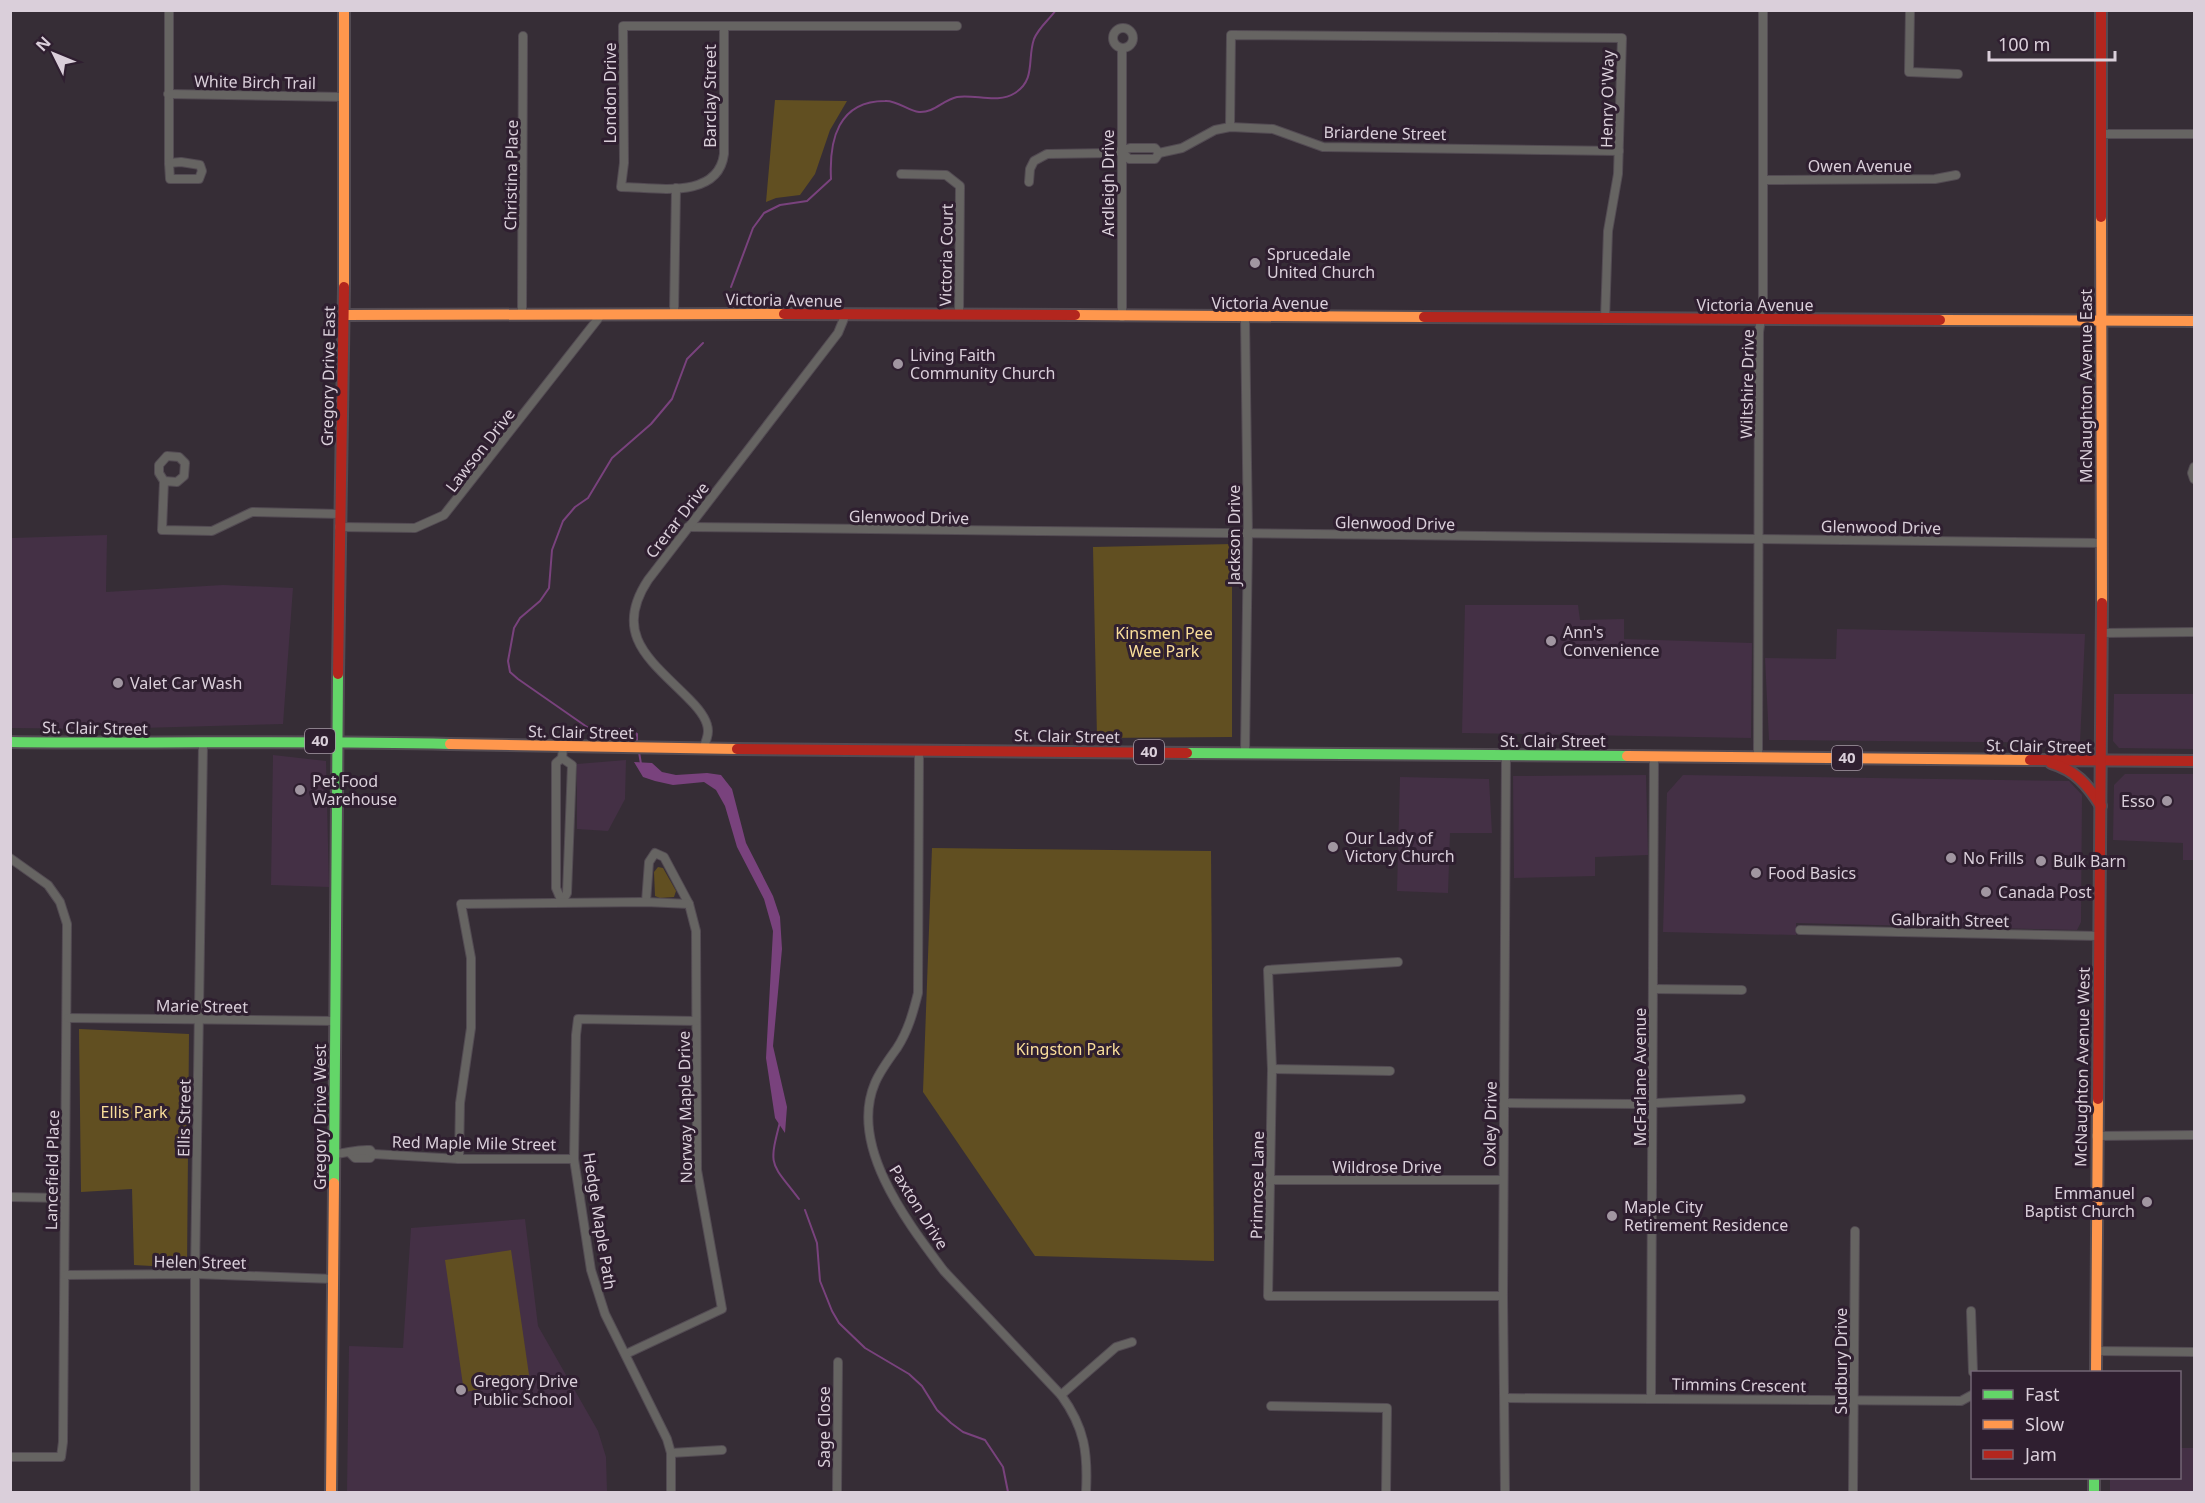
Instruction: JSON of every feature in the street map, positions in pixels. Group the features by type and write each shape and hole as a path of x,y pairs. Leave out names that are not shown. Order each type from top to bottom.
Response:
{"main road":[{"name":"Gregory Drive East","path":"338,741 339,527 344,315 344,10"},
{"name":"McNaughton Avenue East","path":"2100,762 2102,633 2101,10"},
{"name":"Victoria Avenue","path":"344,315 674,313 845,316 2194,321"},
{"name":"St. Clair Street","path":"10,742 203,744 338,741 562,753 643,748 2194,762"},
{"name":"Gregory Drive West","path":"332,1492 338,741"},
{"path":"2039,760 2066,766 2078,774 2101,806"},
{"name":"McNaughton Avenue West","path":"2096,1371 2100,762"}],"street":[{"path":"169,10 169,163"},
{"name":"Wiltshire Drive","path":"1758,758 1764,180 1763,10"},
{"path":"1910,10 1909,72 1958,74"},
{"name":"London Drive","path":"676,188 621,187 624,163 623,26 724,28 957,26"},
{"name":"Barclay Street","path":"676,188 696,187 710,180 723,159 724,28"},
{"name":"Henry O'Way","path":"1230,128 1231,35 1622,38 1618,184 1608,231 1605,319"},
{"name":"Christina Place","path":"522,314 524,36"},
{"name":"Ardleigh Drive","path":"1122,48 1122,317"},
{"name":"White Birch Trail","path":"168,94 343,98"},
{"name":"Briardene Street","path":"1122,152 1127,148 1155,148 1160,153 1182,148 1215,130 1230,128 1273,129 1323,147 1619,151"},
{"path":"2101,134 2194,134"},
{"path":"1029,182 1030,169 1040,156 1122,152"},
{"name":"Victoria Court","path":"901,174 946,175 960,186 959,315"},
{"name":"Owen Avenue","path":"1764,180 1935,179 1956,175"},
{"path":"674,313 676,188"},
{"name":"Lawson Drive","path":"339,527 415,528 444,515 601,315"},
{"name":"Crerar Drive","path":"703,749 708,733 702,714 644,652 638,643 633,623 633,611 641,590 838,333 845,316"},
{"name":"Jackson Drive","path":"1245,318 1248,535 1245,752"},
{"path":"2194,467 2192,473 2194,479"},
{"path":"164,480 162,530 212,531 252,512 340,514"},
{"name":"Glenwood Drive","path":"688,528 2102,543"},
{"path":"2102,633 2194,632"},
{"name":"Ellis Street","path":"195,1492 195,1274 203,744"},
{"name":"Paxton Drive","path":"919,750 918,993 911,1020 875,1083 867,1111 868,1134 876,1162 886,1182 927,1249 944,1271 1061,1395 1075,1415 1083,1438 1087,1463 1086,1492"},
{"path":"562,753 572,765 567,893 562,902 556,888 556,763 562,753"},
{"name":"Oxley Drive","path":"1505,1492 1503,1180 1506,756"},
{"name":"McFarlane Avenue","path":"1651,1397 1654,756"},
{"name":"Norway Maple Drive","path":"626,1354 722,1309 697,1170 696,931 689,904 664,857 655,853 649,862 646,902"},
{"name":"Lancefield Place","path":"10,858 48,885 60,902 67,924 68,1018 63,1198 65,1275 63,1442 61,1457 10,1457"},
{"path":"459,1159 460,1103 471,1028 471,958 460,904 562,902 689,904"},
{"name":"Galbraith Street","path":"1800,930 2099,936"},
{"name":"Primrose Lane","path":"1398,963 1268,970 1272,1069 1268,1296 1503,1296"},
{"path":"1653,989 1742,990"},
{"name":"Marie Street","path":"68,1018 335,1021"},
{"name":"Hedge Maple Path","path":"671,1492 672,1453 626,1354 604,1314 597,1292 574,1159 578,1019 696,1021"},
{"path":"1272,1069 1390,1071"},
{"path":"1504,1103 1652,1103 1741,1099"},
{"path":"2096,1136 2194,1135"},
{"name":"Red Maple Mile Street","path":"335,1154 350,1153 355,1149 370,1150 373,1154 459,1159 574,1159"},
{"name":"Wildrose Drive","path":"1271,1180 1503,1180"},
{"path":"10,1197 63,1198"},
{"name":"Sudbury Drive","path":"1854,1492 1855,1231"},
{"name":"Helen Street","path":"65,1275 195,1274 334,1279"},
{"path":"1971,1311 1973,1371"},
{"path":"1061,1395 1116,1347 1132,1342"},
{"path":"2096,1351 2194,1352"},
{"name":"Sage Close","path":"837,1492 838,1362"},
{"name":"Timmins Crescent","path":"1504,1398 1651,1397 1961,1401 1971,1396"},
{"path":"1272,1406 1387,1408 1386,1492"},
{"path":"672,1453 722,1450"}],"shaded area":[{"path":"107,535 106,592 223,585 293,588 283,724 106,729 11,728 12,538"},
{"path":"1465,605 1578,605 1580,620 1624,619 1624,639 1752,643 1751,738 1462,733"},
{"path":"1837,629 2085,634 2080,743 1769,740 1765,658 1836,659"},
{"path":"2114,694 2194,694 2194,749 2119,748 2113,741"},
{"path":"273,755 326,761 329,887 271,885"},
{"path":"626,760 625,799 608,831 577,829 577,764"},
{"path":"634,762 652,763 662,772 676,775 707,773 721,775 732,789 746,843 773,896 780,917 782,949 773,1046 787,1107 785,1133 775,1118 766,1058 773,931 764,899 737,847 725,806 716,790 704,782 673,785 643,777"},
{"path":"2125,774 2194,774 2194,860 2183,860 2183,843 2113,840 2114,785"},
{"path":"1646,775 1648,855 1595,857 1595,876 1514,878 1513,776"},
{"path":"1683,775 2069,781 2082,795 2081,922 2077,930 1796,923 1796,935 1663,932 1667,793"},
{"path":"1400,777 1489,779 1492,833 1450,833 1448,893 1397,891"},
{"name":"Gregory Drive Public School","path":"525,1219 538,1326 598,1431 606,1457 607,1492 347,1492 349,1346 403,1348 411,1228"},
{"path":"2181,1448 2194,1448 2194,1492 2110,1492 2110,1479 2181,1479"}],"green space":[{"path":"775,100 847,101 830,130 815,174 800,195 776,198 766,202"},
{"name":"Kinsmen Pee Wee Park","path":"1232,544 1232,737 1097,738 1093,547"},
{"name":"Kingston Park","path":"932,848 1211,851 1214,1261 1035,1256 923,1092"},
{"path":"658,867 663,868 676,891 674,897 655,896 654,872"},
{"name":"Ellis Park","path":"79,1029 189,1034 187,1268 134,1265 132,1189 81,1192"},
{"path":"511,1250 530,1382 464,1392 445,1260"}],"waterway":[{"path":"731,287 753,228 764,213 780,205 807,201 831,179 835,137 847,115 856,108 869,103 889,101 924,112 957,97 1001,98 1015,93 1026,82 1034,39 1056,10"},
{"path":"637,744 637,734 632,730 587,727 518,679 510,672 508,661 514,628 520,618 540,601 549,588 552,550 563,521 575,507 588,498 612,458 651,424 672,399 687,359 703,343"},
{"path":"639,752 641,764"},
{"path":"780,1122 774,1148 774,1164 799,1199"},
{"path":"805,1210 817,1243 820,1281 839,1323 865,1348 909,1374 922,1386 937,1410 951,1423 963,1432 985,1440 1003,1467 1008,1492"}],"traffic: fast":[{"path":"334,1183 338,674"},
{"path":"10,742 450,744"},
{"path":"1187,753 1627,756"},
{"path":"2094,1479 2094,1492"}],"traffic: slow":[{"path":"344,10 344,287"},
{"path":"2101,217 2102,603"},
{"path":"344,315 784,314"},
{"path":"1075,315 1424,317"},
{"path":"1940,320 2194,321"},
{"path":"450,744 737,749"},
{"path":"1627,756 2030,760"},
{"path":"2096,1371 2098,1099"},
{"path":"331,1492 334,1183"}],"traffic: jam":[{"path":"2101,10 2101,217"},
{"path":"338,674 344,287"},
{"path":"784,314 1075,315"},
{"path":"1424,317 1940,320"},
{"path":"2098,1099 2102,603"},
{"path":"737,749 1187,753"},
{"path":"2030,760 2194,761"},
{"path":"2051,763 2080,779 2101,806"}],"place":[{"name":"Sprucedale United Church","path":"1255,263"},
{"name":"Living Faith Community Church","path":"898,364"},
{"name":"Ann's Convenience","path":"1551,641"},
{"name":"Valet Car Wash","path":"118,683"},
{"name":"Pet Food Warehouse","path":"300,790"},
{"name":"Esso","path":"2167,801"},
{"name":"Our Lady of Victory Church","path":"1333,847"},
{"name":"No Frills","path":"1951,858"},
{"name":"Bulk Barn","path":"2041,861"},
{"name":"Food Basics","path":"1756,873"},
{"name":"Canada Post","path":"1986,892"},
{"name":"Emmanuel Baptist Church","path":"2147,1202"},
{"name":"Maple City Retirement Residence","path":"1612,1216"},
{"name":"Gregory Drive Public School","path":"461,1390"}]}
